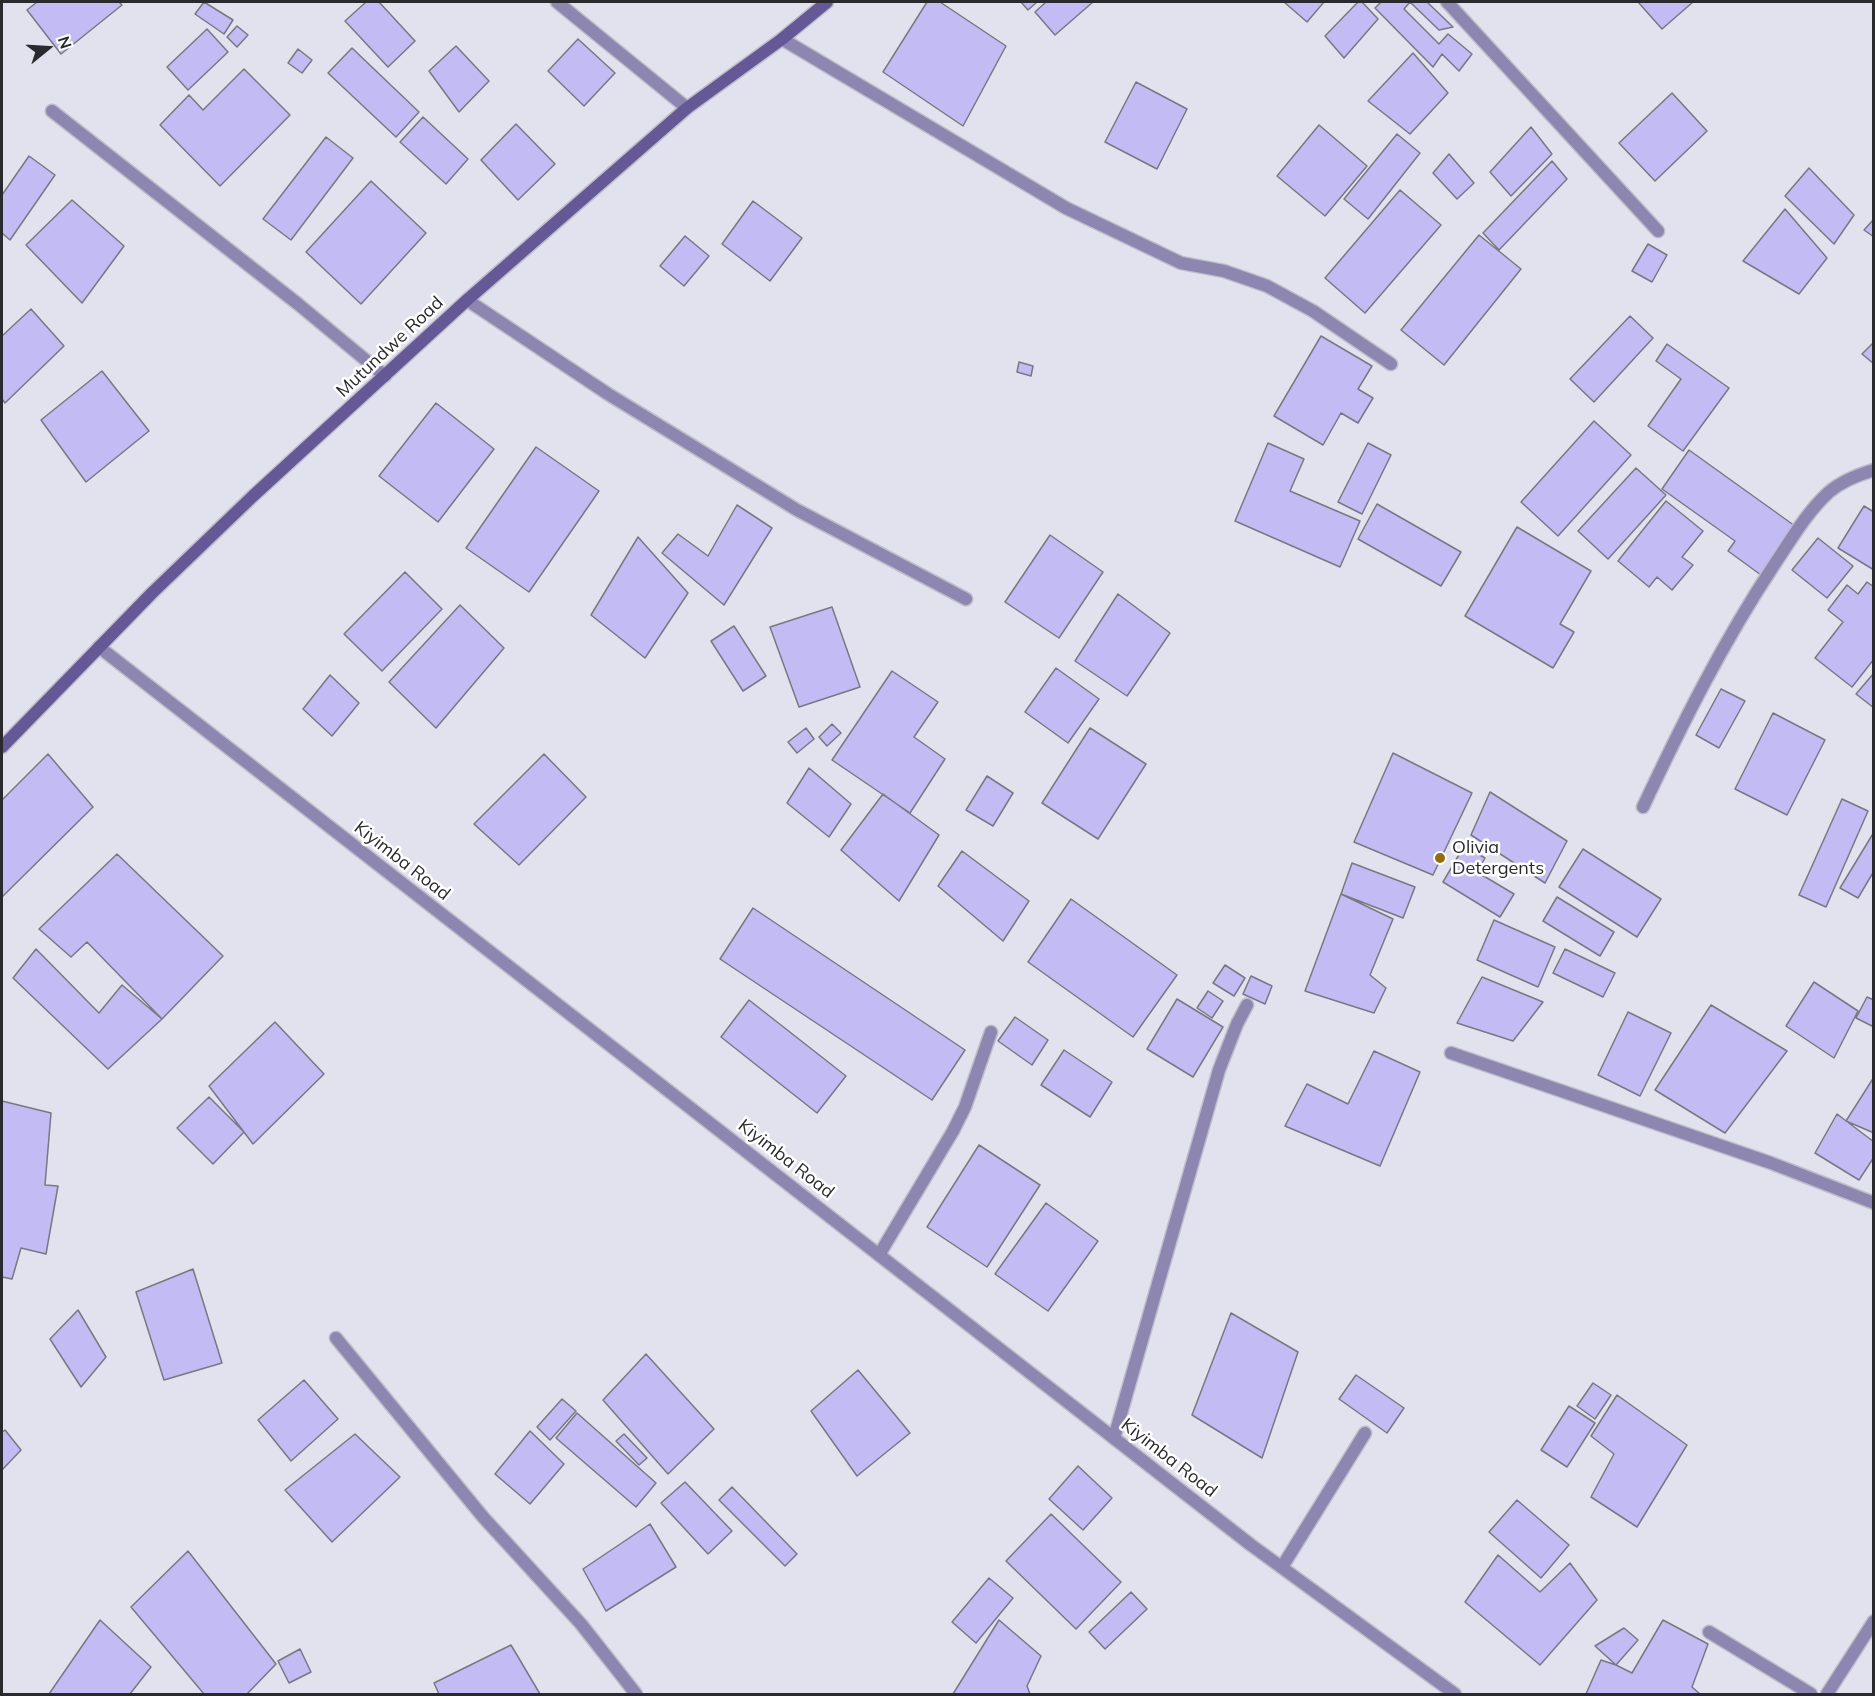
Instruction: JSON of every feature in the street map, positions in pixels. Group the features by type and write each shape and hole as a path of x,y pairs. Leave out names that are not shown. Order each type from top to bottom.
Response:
{"main road":[{"name":"Mutundwe Road","path":"2,747 99,647 253,496 467,300 687,108 782,39 827,2"}],"street":[{"path":"557,2 687,108"},
{"path":"1447,2 1658,231"},
{"path":"782,39 1066,208 1181,263 1224,272 1267,285 1313,311 1391,364"},
{"path":"52,111 298,304 385,376"},
{"path":"467,300 608,394 797,510 966,599"},
{"path":"1643,807 1686,716 1728,640 1811,510 1830,491 1848,478 1874,470"},
{"name":"Kiyimba Road","path":"99,647 1114,1438 1282,1567 1455,1695"},
{"path":"1114,1438 1220,1070 1237,1024 1247,1005"},
{"path":"879,1255 957,1123 965,1107 991,1032"},
{"path":"1451,1053 1771,1163 1874,1203"},
{"path":"336,1338 483,1517 581,1624 636,1695"},
{"path":"1282,1567 1365,1433"},
{"path":"1827,1695 1874,1621"},
{"path":"1709,1632 1811,1695"}],"building":[{"path":"37,2 119,2 122,5 61,54 27,10"},
{"path":"204,2 233,20 224,34 195,14"},
{"path":"366,2 379,2 415,41 388,67 345,21"},
{"path":"927,2 940,2 1006,46 963,126 883,72"},
{"path":"1021,2 1037,2 1028,10"},
{"path":"1046,2 1093,2 1055,35 1035,12"},
{"path":"1284,2 1324,2 1307,22"},
{"path":"1358,2 1362,2 1378,19 1344,58 1325,36"},
{"path":"1381,2 1410,2 1404,9 1439,44 1448,34 1472,54 1459,71 1442,54 1433,67 1375,8"},
{"path":"1410,2 1427,2 1453,27 1439,30"},
{"path":"1638,2 1693,2 1662,29"},
{"path":"237,26 248,35 237,47 227,37"},
{"path":"207,29 228,52 188,90 167,67"},
{"path":"578,39 615,73 584,106 548,71"},
{"path":"456,46 489,81 459,112 429,71"},
{"path":"352,48 419,112 396,137 328,73"},
{"path":"298,49 312,60 302,73 288,63"},
{"path":"1413,53 1448,93 1410,134 1368,101"},
{"path":"244,69 290,115 220,186 160,125 189,95 203,110"},
{"path":"1136,82 1187,109 1157,169 1105,142"},
{"path":"1672,93 1707,131 1655,181 1619,143"},
{"path":"423,117 468,159 446,184 400,142"},
{"path":"516,124 555,164 518,200 481,160"},
{"path":"1319,125 1367,166 1325,216 1277,176"},
{"path":"1531,127 1552,154 1511,196 1490,172"},
{"path":"1397,134 1420,153 1368,219 1344,199"},
{"path":"326,137 353,158 291,240 263,219"},
{"path":"1449,154 1474,183 1457,199 1433,173"},
{"path":"29,156 55,175 10,240 2,233 2,195"},
{"path":"1552,161 1567,179 1499,250 1483,233"},
{"path":"1809,168 1854,215 1834,244 1785,196"},
{"path":"371,181 426,233 361,304 306,252"},
{"path":"1400,190 1441,225 1365,313 1325,278"},
{"path":"72,200 124,246 82,303 26,245"},
{"path":"753,201 802,238 770,281 722,244"},
{"path":"1785,209 1827,258 1799,294 1743,261"},
{"path":"1874,219 1874,237 1864,230"},
{"path":"1479,235 1521,269 1444,365 1401,330"},
{"path":"685,236 709,256 684,286 660,266"},
{"path":"1648,244 1667,255 1652,282 1632,271"},
{"path":"31,309 64,346 5,403 2,399 2,336"},
{"path":"1630,316 1653,338 1594,402 1570,379"},
{"path":"1321,336 1372,366 1358,389 1373,398 1358,423 1341,413 1323,445 1274,416"},
{"path":"1874,342 1874,364 1862,354"},
{"path":"1667,344 1729,388 1683,451 1648,426 1681,379 1656,361"},
{"path":"1019,362 1033,366 1031,376 1017,372"},
{"path":"102,371 149,431 86,482 41,420"},
{"path":"436,403 494,449 438,522 379,476"},
{"path":"1594,421 1631,455 1558,536 1521,502"},
{"path":"1268,443 1304,459 1290,491 1360,521 1340,567 1235,521"},
{"path":"1368,443 1391,455 1362,514 1338,502"},
{"path":"536,447 599,491 529,592 466,548"},
{"path":"1689,450 1795,526 1761,575 1728,551 1735,541 1662,489"},
{"path":"1636,468 1666,495 1608,559 1578,531"},
{"path":"1666,501 1703,531 1682,557 1693,565 1672,590 1657,577 1649,587 1618,561"},
{"path":"1377,504 1461,552 1441,586 1358,539"},
{"path":"737,505 772,528 724,605 662,553 678,534 708,556"},
{"path":"1864,506 1874,512 1874,570 1838,548"},
{"path":"1517,527 1591,571 1560,624 1574,632 1553,668 1465,616"},
{"path":"1050,535 1103,572 1059,638 1005,602"},
{"path":"638,537 688,593 645,658 591,615"},
{"path":"1818,538 1853,566 1827,598 1792,570"},
{"path":"405,572 442,609 382,671 344,634"},
{"path":"1867,582 1874,587 1874,659 1852,687 1815,658 1843,622 1828,610 1847,585 1858,594"},
{"path":"1118,594 1170,633 1127,696 1075,661"},
{"path":"460,605 504,648 436,728 389,682"},
{"path":"832,607 860,687 799,707 770,627"},
{"path":"734,626 766,676 743,691 711,641"},
{"path":"1056,668 1099,699 1068,743 1025,712"},
{"path":"892,671 938,702 914,737 945,759 910,813 832,760"},
{"path":"1874,673 1874,708 1856,694"},
{"path":"330,675 359,703 332,736 303,709"},
{"path":"1721,689 1745,701 1719,748 1696,735"},
{"path":"1773,713 1825,740 1787,815 1735,789"},
{"path":"832,724 841,733 827,746 819,737"},
{"path":"806,728 814,739 797,753 788,742"},
{"path":"1090,728 1146,764 1098,839 1042,803"},
{"path":"1393,753 1472,793 1433,875 1354,842"},
{"path":"48,754 93,807 2,897 2,800"},
{"path":"544,754 586,797 519,865 474,824"},
{"path":"809,768 851,804 829,837 787,803"},
{"path":"987,776 1013,793 993,826 966,810"},
{"path":"1490,792 1567,841 1545,883 1471,835"},
{"path":"883,794 939,835 899,901 841,850"},
{"path":"1842,799 1868,811 1826,907 1799,895"},
{"path":"1874,832 1874,871 1858,898 1840,888"},
{"path":"1464,846 1485,858 1477,872 1514,894 1500,917 1443,882"},
{"path":"1583,849 1661,899 1637,937 1559,887"},
{"path":"962,851 1029,901 1003,941 938,886"},
{"path":"117,854 223,956 162,1019 87,942 71,957 39,929"},
{"path":"1352,863 1415,887 1403,918 1341,894"},
{"path":"1341,894 1393,919 1370,975 1386,988 1374,1013 1305,991"},
{"path":"1557,897 1614,932 1600,956 1543,921"},
{"path":"1071,899 1177,975 1133,1037 1028,962"},
{"path":"753,908 965,1050 932,1100 720,959"},
{"path":"1494,920 1555,947 1538,987 1477,960"},
{"path":"36,949 99,1013 122,985 162,1019 108,1069 13,978"},
{"path":"1565,949 1615,973 1603,997 1553,973"},
{"path":"1225,965 1245,978 1234,996 1213,983"},
{"path":"1251,976 1272,986 1265,1004 1243,994"},
{"path":"1482,977 1543,1002 1513,1041 1457,1023"},
{"path":"1814,982 1858,1011 1834,1058 1786,1026"},
{"path":"1208,991 1223,1001 1212,1018 1197,1008"},
{"path":"1867,997 1874,1000 1874,1027 1856,1018"},
{"path":"1177,999 1223,1027 1193,1077 1147,1049"},
{"path":"749,1000 846,1076 817,1113 721,1037"},
{"path":"1711,1005 1787,1051 1725,1133 1655,1090"},
{"path":"1628,1012 1671,1033 1640,1096 1598,1075"},
{"path":"1015,1017 1048,1040 1032,1065 998,1041"},
{"path":"275,1022 324,1074 253,1144 209,1086"},
{"path":"1064,1050 1112,1082 1090,1117 1041,1085"},
{"path":"1374,1051 1420,1072 1380,1166 1285,1126 1307,1084 1348,1104"},
{"path":"1874,1077 1874,1133 1846,1121"},
{"path":"209,1097 244,1132 213,1164 177,1128"},
{"path":"2,1101 51,1113 45,1185 58,1186 46,1254 21,1248 12,1279 2,1277"},
{"path":"1837,1114 1874,1142 1874,1157 1859,1180 1815,1153"},
{"path":"979,1145 1040,1185 987,1267 927,1227"},
{"path":"1046,1203 1098,1241 1048,1311 995,1274"},
{"path":"193,1269 222,1363 164,1380 136,1292"},
{"path":"78,1310 106,1357 81,1387 50,1339"},
{"path":"1231,1313 1298,1352 1262,1458 1192,1415"},
{"path":"646,1354 714,1429 668,1474 603,1400"},
{"path":"858,1370 910,1433 857,1476 811,1411"},
{"path":"1356,1375 1404,1408 1387,1433 1339,1399"},
{"path":"304,1380 338,1419 291,1461 258,1420"},
{"path":"1593,1383 1611,1395 1595,1419 1577,1406"},
{"path":"1617,1395 1687,1445 1637,1527 1591,1497 1614,1454 1591,1436"},
{"path":"562,1399 576,1411 550,1440 537,1427"},
{"path":"1569,1406 1595,1423 1567,1467 1541,1450"},
{"path":"577,1413 656,1483 636,1507 556,1438"},
{"path":"5,1430 21,1450 2,1470 2,1432"},
{"path":"530,1431 564,1464 530,1504 495,1474"},
{"path":"355,1434 400,1477 332,1542 285,1490"},
{"path":"624,1434 647,1458 639,1465 616,1441"},
{"path":"1078,1466 1112,1498 1083,1530 1049,1499"},
{"path":"685,1482 732,1531 708,1554 661,1503"},
{"path":"732,1487 797,1554 785,1566 719,1500"},
{"path":"1517,1500 1569,1545 1541,1578 1489,1532"},
{"path":"1051,1514 1121,1582 1076,1629 1006,1561"},
{"path":"650,1524 676,1567 606,1611 583,1569"},
{"path":"188,1551 276,1664 247,1694 204,1694 131,1607"},
{"path":"1498,1555 1540,1592 1570,1563 1597,1600 1540,1665 1465,1602"},
{"path":"989,1578 1013,1598 976,1643 952,1622"},
{"path":"1131,1592 1147,1609 1105,1649 1089,1632"},
{"path":"100,1620 151,1667 130,1694 49,1694"},
{"path":"999,1620 1041,1656 1027,1686 1030,1694 953,1694"},
{"path":"1663,1620 1708,1644 1692,1687 1700,1694 1586,1694 1601,1660 1632,1673"},
{"path":"1624,1628 1638,1640 1616,1665 1595,1646"},
{"path":"511,1645 540,1694 439,1694 434,1683"},
{"path":"300,1649 311,1672 289,1683 278,1661"}],"place":[{"name":"Olivia Detergents","path":"1440,858"}]}
